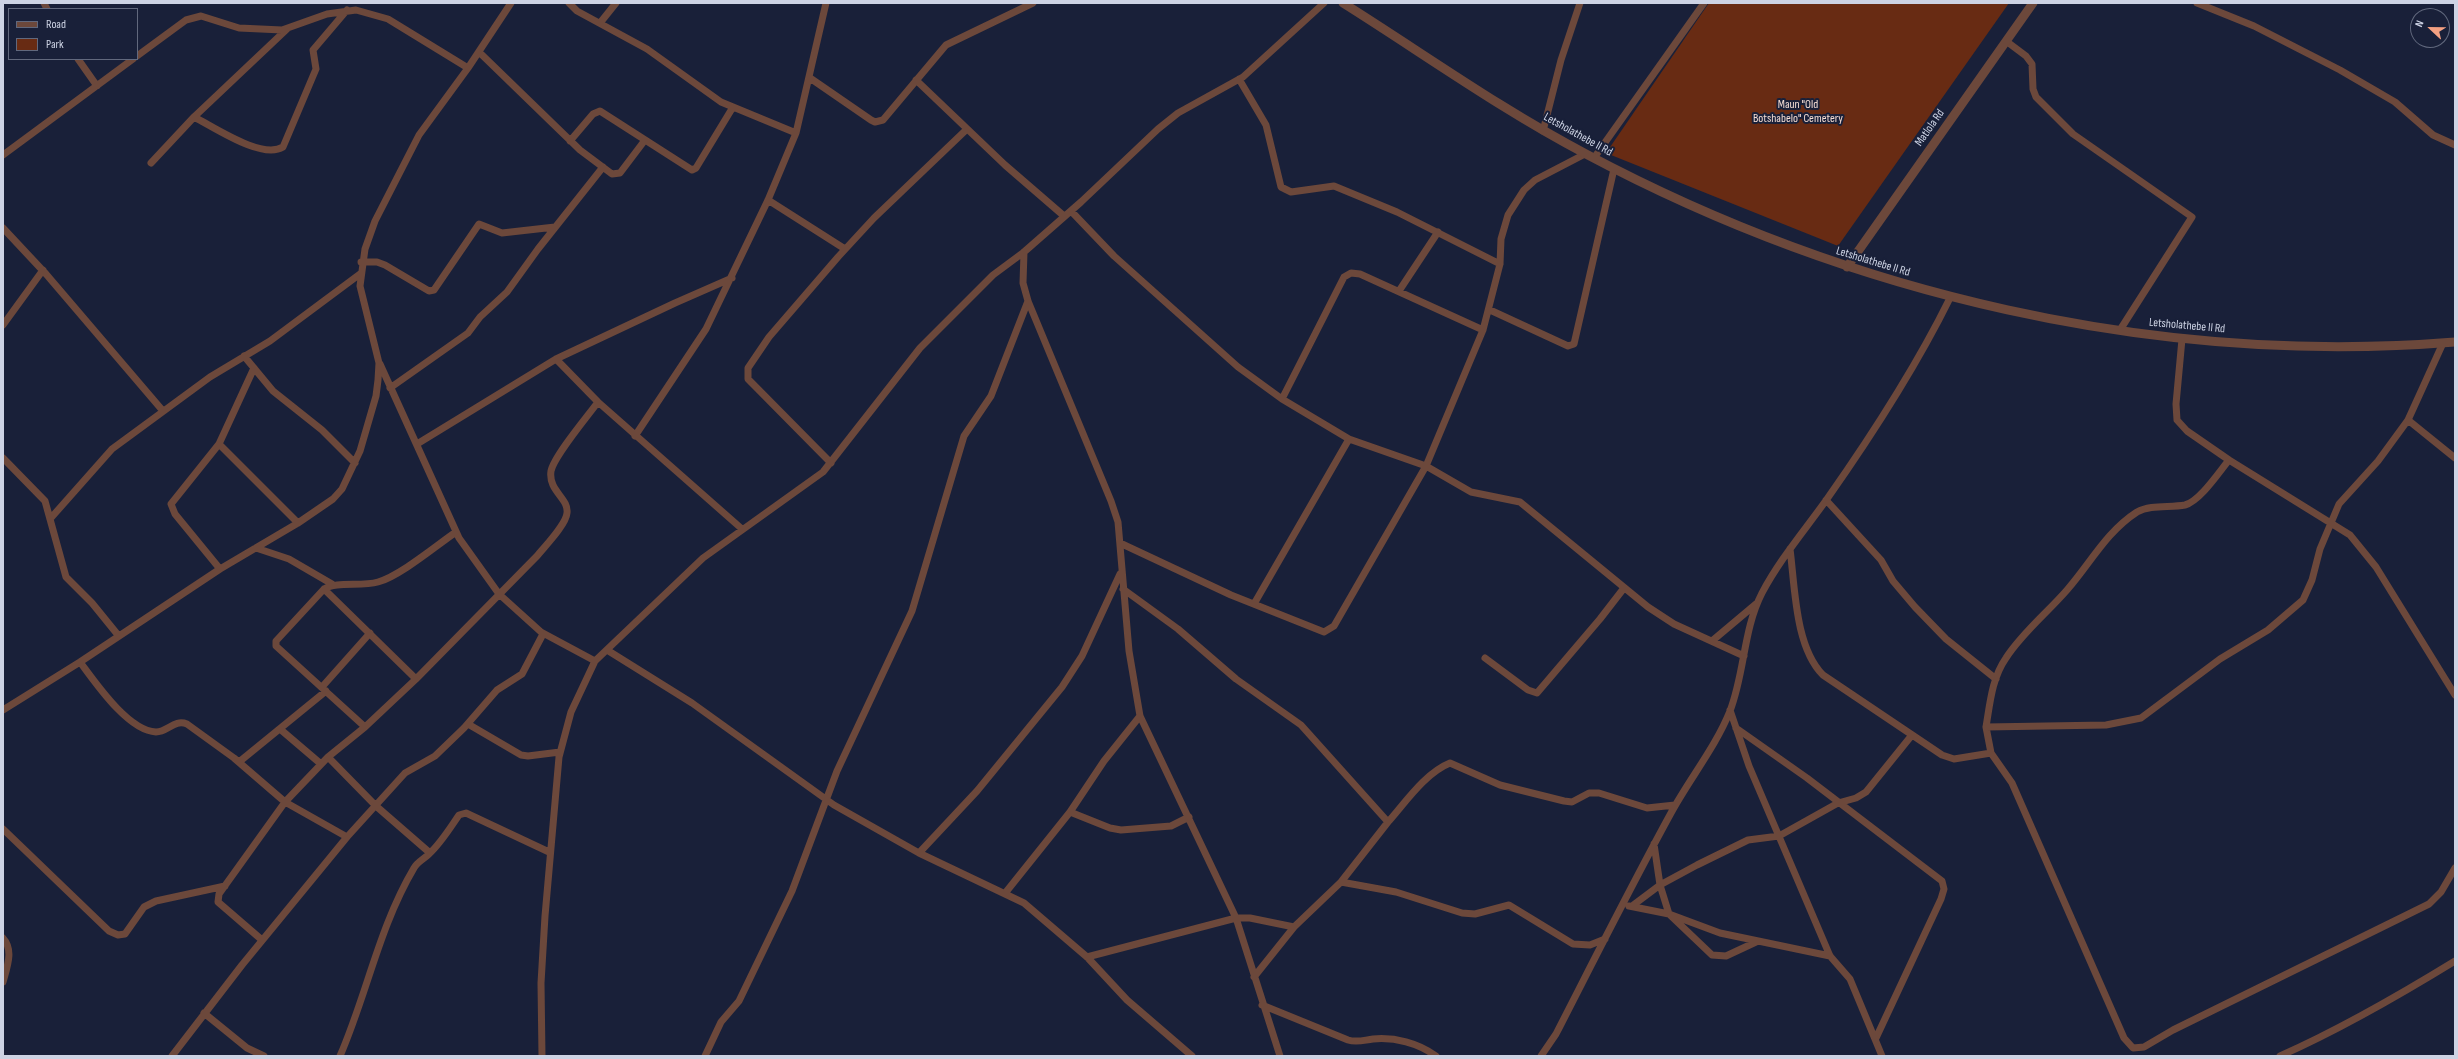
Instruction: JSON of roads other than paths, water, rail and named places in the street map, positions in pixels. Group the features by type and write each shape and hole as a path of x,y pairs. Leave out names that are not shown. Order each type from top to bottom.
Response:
{"street":[{"path":"511,3 468,68 418,134 375,222 361,262 360,274 362,299 379,363 456,532 499,594 544,634 596,661"},
{"path":"569,3 577,11 647,49 685,78 721,102 796,132"},
{"path":"600,23 616,3"},
{"path":"635,436 706,329 732,278 768,200 796,132 810,78 826,3"},
{"path":"810,78 875,122 883,120 946,45 1033,3"},
{"path":"542,1056 541,983 549,852 560,752 571,712 596,661 650,611 698,562 822,472 831,463 920,348 993,275 1024,252 1071,211 1168,121 1239,79 1324,3"},
{"name":"Letsholathebe II Rd","path":"1343,3 1543,131 1585,154 1762,235 1847,267 1950,298 2120,330 2182,339 2310,346 2455,342"},
{"path":"1543,131 1561,60 1580,3"},
{"path":"1594,158 1704,3"},
{"name":"Matlola Rd","path":"1847,267 2034,3"},
{"path":"2197,3 2254,26 2340,70 2395,102 2433,135 2455,145"},
{"path":"138,55 186,20 201,16 239,28 287,29 328,14 360,6 388,20 468,68"},
{"path":"194,117 256,148 277,150 283,147 316,70 313,50 347,10"},
{"path":"151,163 194,117 287,29"},
{"path":"2006,41 2026,56 2032,64 2033,89 2036,97 2073,134 2192,216 2120,330"},
{"path":"479,52 570,141 612,174 620,173 645,140"},
{"path":"79,60 97,86"},
{"path":"3,155 133,60"},
{"path":"1239,79 1260,112 1266,125 1281,187 1292,192 1334,186 1397,212 1500,264"},
{"path":"916,80 1064,216"},
{"path":"570,141 593,114 600,111 688,168 694,169 733,107"},
{"path":"831,463 748,379 746,373 769,337 845,250 884,208 968,129"},
{"path":"1120,542 1254,604 1324,632 1328,631 1334,626 1426,466 1490,310 1500,264 1504,226 1519,196 1535,180 1585,154"},
{"path":"390,388 468,333 480,317 515,283 555,227 603,167"},
{"path":"1490,310 1568,346 1574,344 1614,168"},
{"path":"768,200 845,250"},
{"path":"1071,211 1114,256 1226,357 1282,399 1349,439 1426,466 1471,492 1520,502 1624,588 1674,624 1744,656"},
{"path":"361,262 377,262 385,265 429,291 434,290 479,224 502,233 555,227"},
{"path":"3,228 43,270 163,411"},
{"path":"1398,291 1438,232"},
{"path":"1024,252 1023,283 1028,301 1111,501 1118,522 1121,572 1133,679 1140,716 1236,918 1262,1005 1280,1056"},
{"path":"3,325 43,270"},
{"path":"50,519 112,449 210,377 270,342 360,274"},
{"path":"1282,399 1346,275 1360,274 1483,330"},
{"path":"417,444 556,360 675,303 732,278"},
{"path":"1541,1056 1556,1034 1675,805 1706,757 1730,710 1744,656 1749,623 1758,603 1790,549 1826,500 1897,395 1929,342 1950,298"},
{"path":"706,1056 721,1022 739,1002 792,891 826,800 861,718 912,611 964,436 991,396 1028,301"},
{"path":"2182,339 2176,404 2177,420 2187,431 2229,460 2350,535 2376,567 2455,696"},
{"path":"1986,727 2106,725 2141,718 2220,659 2268,630 2303,600 2330,522 2339,504 2378,461 2408,420 2442,343"},
{"path":"244,356 273,391 322,430 355,463"},
{"path":"556,360 635,436 742,529"},
{"path":"4,708 80,662 118,635 220,570 298,523 333,499 342,490 355,463 376,396 379,363"},
{"path":"220,570 171,507 173,499 219,444 254,368"},
{"path":"262,940 218,902 219,894 285,802 328,757 365,727 416,678 537,556 564,520 567,507 552,486 552,468 598,402"},
{"path":"2408,420 2455,458"},
{"path":"1254,604 1349,439"},
{"path":"219,444 298,523"},
{"path":"3,458 45,501 66,577 92,603 118,635"},
{"path":"2229,460 2195,500 2185,505 2149,508 2138,512 2112,532 2093,553 2068,589 2010,652 1996,679 1986,727 1991,754 2012,783 2124,1038 2133,1048 2144,1047 2173,1030 2430,904 2441,892 2455,868"},
{"path":"1826,500 1881,560 1893,581 1915,607 1946,639 1996,679"},
{"path":"256,548 289,559 332,584 366,585 385,580 456,532"},
{"path":"1790,549 1803,637 1816,668 1823,675 1949,758 1991,754"},
{"path":"919,852 977,791 1062,687 1086,649 1121,572"},
{"path":"332,584 324,589 275,643 276,646 365,727"},
{"path":"1486,658 1528,690 1537,693 1600,619 1624,588"},
{"path":"324,589 416,678"},
{"path":"1123,589 1178,629 1236,679 1301,725 1388,822"},
{"path":"1712,641 1758,603"},
{"path":"239,762 280,729 324,689 370,633"},
{"path":"172,1056 262,940 347,837 405,773 435,756 468,724 497,690 522,674 544,634"},
{"path":"607,650 692,703 826,800 919,852 1006,892 1024,902 1087,957 1127,1000 1192,1056"},
{"path":"80,662 117,709 139,726 148,730 160,732 178,722 187,724 239,762 285,802 347,837"},
{"path":"1730,710 1749,766 1830,956 1850,979 1876,1038 1882,1056"},
{"path":"1006,892 1070,812 1100,766 1140,716"},
{"path":"468,724 521,755 528,756 560,752"},
{"path":"1736,728 1770,750 1942,881 1944,889 1876,1038"},
{"path":"280,729 321,764"},
{"path":"1632,906 1660,885 1748,840 1779,836 1838,803 1856,798 1866,792 1912,735"},
{"path":"328,757 376,806 430,853"},
{"path":"1254,977 1294,927 1341,882 1388,822 1418,788 1443,766 1450,763 1500,785 1564,801 1572,802 1590,793 1599,793 1647,808 1675,805"},
{"path":"1070,812 1110,828 1121,830 1171,826 1189,817"},
{"path":"340,1056 352,1029 387,921 414,868 430,853 464,813 549,852"},
{"path":"3,829 109,931 118,935 124,934 144,908 156,901 225,886"},
{"path":"1654,844 1660,885 1669,914 1712,955 1726,956 1756,942"},
{"path":"1341,882 1396,892 1462,913 1475,914 1509,905 1573,944 1590,945 1605,939"},
{"path":"1623,905 1669,914 1720,933 1756,942 1830,956"},
{"path":"1087,957 1236,918 1250,918 1294,927"},
{"path":"3,938 9,944 9,958 3,982"},
{"path":"2280,1056 2330,1032 2455,961"},
{"path":"1262,1005 1348,1040 1374,1039 1405,1042 1436,1056"},
{"path":"204,1014 247,1048 264,1056"}],"park label":[{"name":"Maun \"Old Botshabelo\" Cemetery","path":"1798,112"}]}
